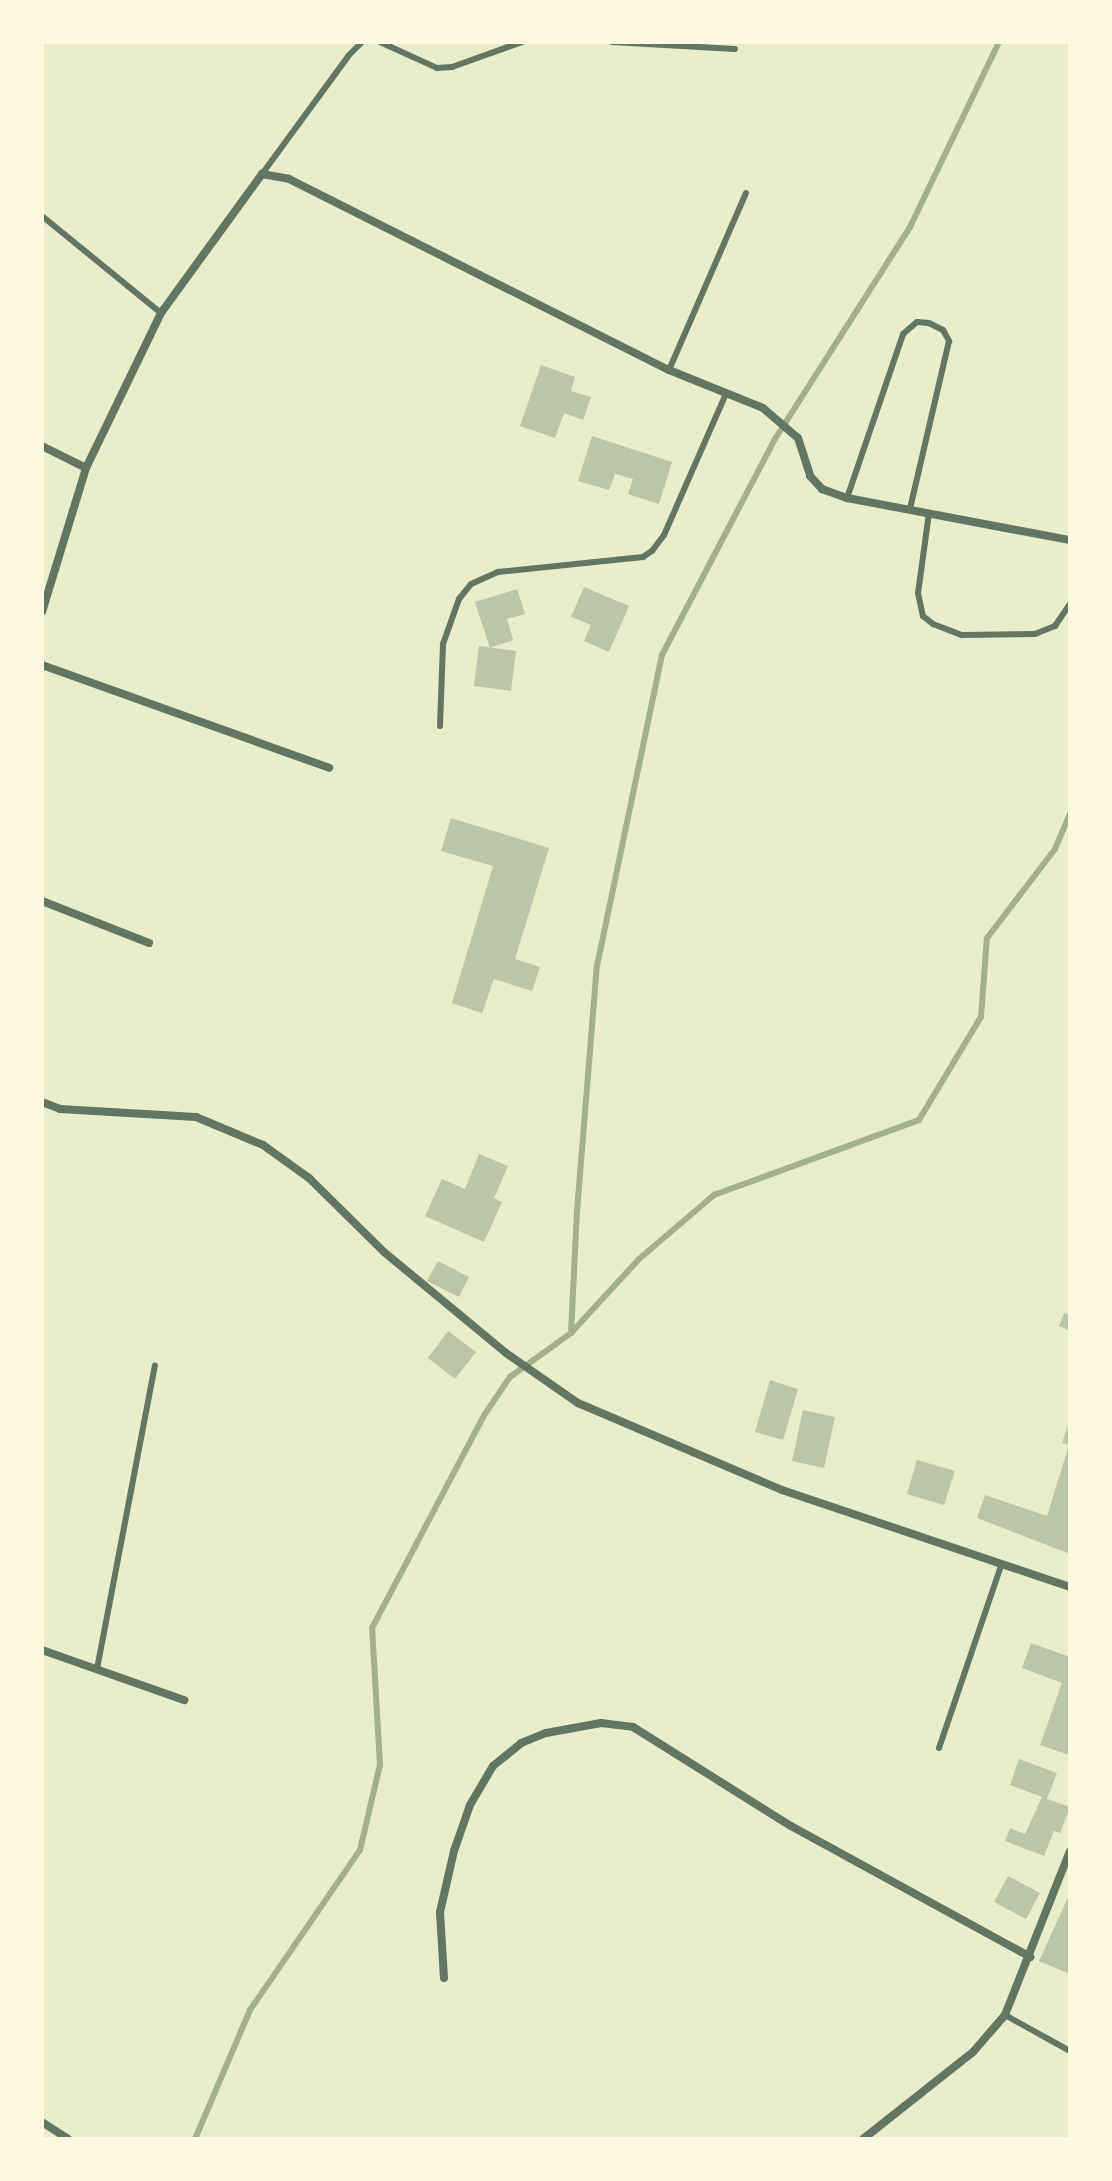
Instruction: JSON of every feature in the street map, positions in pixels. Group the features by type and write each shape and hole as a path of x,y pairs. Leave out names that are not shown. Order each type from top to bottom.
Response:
{"street":[{"path":"42,612 86,468 161,313 262,174 289,179 669,370 763,408 798,438 810,476 822,489 847,498 1070,540"},
{"path":"42,446 86,468"},
{"path":"42,665 329,768"},
{"path":"42,901 149,943"},
{"path":"42,1102 60,1109 196,1117 263,1145 309,1178 384,1252 506,1353 578,1403 782,1490 1070,1587"},
{"path":"42,1650 184,1700"},
{"path":"444,1978 440,1912 454,1851 470,1805 493,1766 521,1743 546,1733 601,1723 633,1727 791,1826 1030,1957"},
{"path":"863,2139 973,2052 1005,2015 1070,1851"},
{"path":"42,2122 68,2139"}],"lane":[{"path":"262,174 349,55 362,42"},
{"path":"380,42 437,68 452,67 508,44 522,42"},
{"path":"612,42 735,49"},
{"path":"669,370 746,193"},
{"path":"42,216 161,313"},
{"path":"847,498 903,334 917,322 929,323 943,330 949,341 910,509"},
{"path":"440,726 443,644 448,623 471,584 498,572 626,560 643,557 652,551 664,535 726,394"},
{"path":"929,513 918,593 923,616 933,624 962,635 1035,634 1055,626 1070,604"},
{"path":"97,1669 155,1366"},
{"path":"939,1748 1002,1563"},
{"path":"1005,2015 1070,2051"}],"building":[{"path":"541,365 575,377 571,391 591,397 583,420 564,413 555,438 520,426"},
{"path":"592,436 672,462 659,504 628,494 633,479 615,474 609,490 578,481"},
{"path":"584,587 629,606 609,652 584,641 591,625 571,617"},
{"path":"517,589 525,614 507,619 513,640 490,648 475,602"},
{"path":"479,646 516,651 511,691 474,686"},
{"path":"451,818 549,848 515,959 540,967 532,991 494,979 482,1013 452,1003 493,866 441,851"},
{"path":"479,1154 508,1166 494,1198 502,1202 484,1242 425,1216 442,1179 465,1189"},
{"path":"438,1261 469,1277 459,1297 427,1281"},
{"path":"1064,1313 1070,1315 1070,1331 1059,1326"},
{"path":"448,1331 476,1352 455,1379 428,1358"},
{"path":"770,1380 798,1389 783,1440 755,1432"},
{"path":"803,1410 835,1417 824,1468 792,1461"},
{"path":"1069,1422 1070,1554 977,1518 985,1495 1047,1516 1069,1445 1062,1443"},
{"path":"917,1460 955,1471 944,1505 907,1494"},
{"path":"1031,1643 1070,1657 1069,1755 1040,1745 1062,1683 1022,1668"},
{"path":"1019,1759 1057,1773 1047,1799 1070,1807 1060,1833 1054,1831 1044,1856 1005,1841 1010,1828 1025,1834 1042,1797 1010,1785"},
{"path":"1008,1876 1040,1893 1026,1919 994,1902"},
{"path":"1070,1893 1070,1974 1039,1961"}],"waterway":[{"path":"195,2139 250,2010 360,1850 380,1765 372,1628 485,1414 510,1377 571,1333 577,1212 597,966 662,655 775,439 910,227 999,42"},
{"path":"571,1333 639,1259 714,1195 919,1120 981,1017 987,938 1055,849 1070,813"}]}
